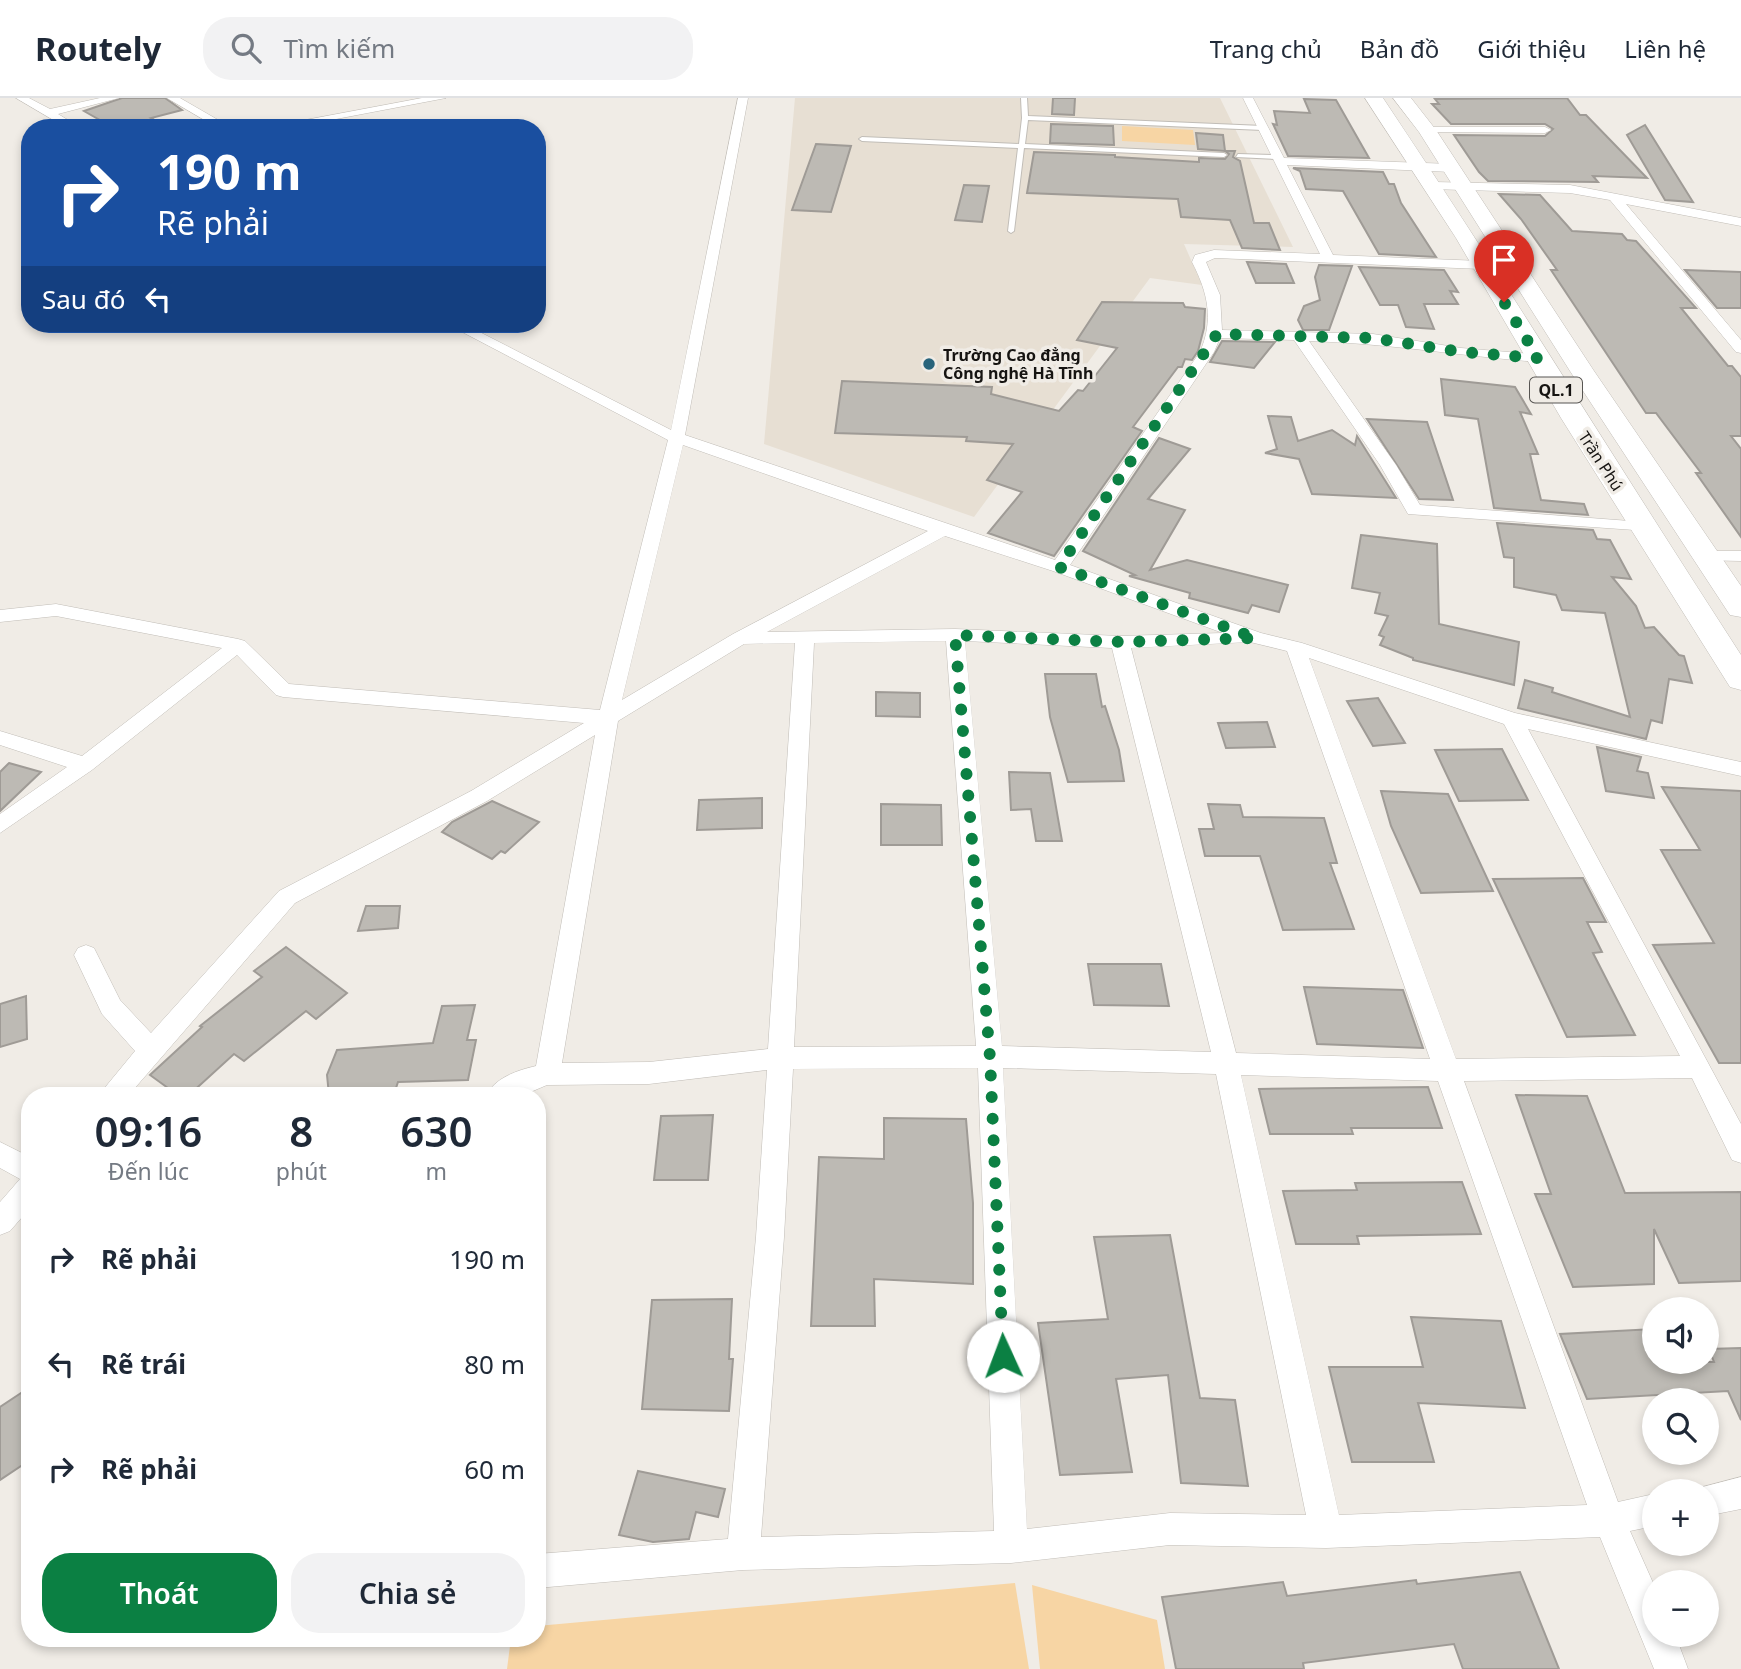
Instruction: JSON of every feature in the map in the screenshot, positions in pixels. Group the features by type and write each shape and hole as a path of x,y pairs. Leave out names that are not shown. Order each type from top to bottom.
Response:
{"main road":[{"name":"Trần Phú","path":"1374,98 1423,170 1643,527 1741,680"},
{"name":"Trần Phú","path":"1402,98 1427,130 1741,608"}],"street":[{"path":"21,98 59,119"},
{"path":"48,113 114,98"},
{"path":"172,98 210,119"},
{"path":"378,98 388,107"},
{"path":"319,119 441,98"},
{"path":"547,1074 608,718 677,437 743,98"},
{"path":"1248,98 1329,260"},
{"path":"1427,130 1545,130"},
{"path":"1276,157 1454,171 1614,197 1741,222"},
{"path":"1423,170 1454,171"},
{"path":"1614,197 1741,349"},
{"path":"1059,567 1217,334 1213,288 1199,262 1200,258 1214,254 1481,265"},
{"path":"472,333 677,437 943,530 1059,567 1256,638 1295,647 1512,719 1741,769"},
{"path":"1217,334 1373,338 1461,352 1538,358"},
{"path":"1299,337 1328,384 1364,426 1390,463 1414,510 1643,527"},
{"path":"119,1087 287,897 479,796 740,638 943,530"},
{"path":"1705,556 1741,556"},
{"path":"0,616 56,610 238,645 283,690 608,718"},
{"path":"740,638 955,635 1121,642 1256,638"},
{"path":"955,635 990,1058 1012,1547"},
{"path":"743,1554 770,1237 805,638"},
{"path":"1121,642 1226,1063 1326,1532"},
{"path":"0,825 85,765 238,645"},
{"path":"1295,647 1609,1520 1642,1597"},
{"path":"1512,719 1699,1067 1741,1151"},
{"path":"0,738 85,765"},
{"path":"86,955 111,1007 151,1051"},
{"path":"512,1087 523,1080 547,1074 649,1073 781,1058 990,1058 1446,1070 1699,1067"},
{"path":"0,1154 21,1166"},
{"path":"0,1222 21,1198"},
{"path":"1719,1497 1741,1493"},
{"path":"546,1570 743,1554 1012,1547 1170,1529 1326,1532 1609,1520 1642,1513"},
{"path":"1663,1647 1671,1669"}],"lane":[{"path":"1011,231 1025,118 1024,98"},
{"path":"1025,118 1263,128"},
{"path":"862,139 1224,155"},
{"path":"1238,156 1276,157"}],"shaded area":[{"name":"Trường Cao đẳng Công nghệ Hà Tĩnh","path":"795,98 1220,98 1293,247 1184,244 1202,285 1150,278 974,517 764,444"},
{"path":"1122,126 1193,130 1195,145 1122,141"},
{"path":"1015,1583 1029,1669 507,1669 510,1647 546,1647 546,1625"},
{"path":"1032,1585 1157,1620 1165,1669 1040,1669"}],"building":[{"path":"122,98 165,98 182,110 153,119 98,119 84,111"},
{"path":"1053,98 1075,98 1074,115 1052,114"},
{"path":"1567,98 1580,115 1586,115 1647,178 1593,176 1598,182 1488,181 1454,135 1545,136 1553,129 1545,124 1451,124 1432,104 1439,104 1435,99"},
{"path":"1304,99 1336,100 1369,158 1288,156 1273,124 1277,125 1274,111 1310,113"},
{"path":"1051,124 1113,126 1114,145 1050,143"},
{"path":"1645,125 1693,202 1665,200 1627,135"},
{"path":"1196,133 1223,135 1225,151 1198,149"},
{"path":"816,144 851,146 831,212 792,210"},
{"path":"1225,151 1235,151 1233,157 1240,161 1254,223 1269,223 1280,250 1242,248 1230,220 1181,217 1178,199 1027,193 1034,152 1199,162 1199,158 1225,159 1229,154"},
{"path":"1293,168 1383,172 1389,184 1394,184 1401,203 1436,257 1379,254 1343,191 1306,189 1300,171"},
{"path":"964,185 989,186 982,222 955,220"},
{"path":"1499,194 1540,195 1572,231 1622,234 1627,240 1636,241 1696,308 1681,308 1728,366 1732,366 1741,377 1741,436 1731,436 1741,449 1741,537 1696,473 1701,473 1656,413 1646,413 1551,270 1557,270 1521,219"},
{"path":"1247,262 1286,264 1294,283 1256,283"},
{"path":"1319,265 1352,266 1329,330 1303,330 1298,320 1304,306 1320,300 1315,277"},
{"path":"1359,267 1444,270 1458,292 1450,291 1458,304 1424,304 1434,329 1406,327 1398,305 1380,305"},
{"path":"1685,270 1741,272 1741,308 1717,308"},
{"path":"1102,302 1183,303 1185,307 1205,309 1204,328 1198,351 1192,360 1185,359 1182,367 1178,367 1133,427 1142,431 1054,556 988,533 1022,492 987,480 1013,444 966,441 967,437 835,433 842,381 992,387 991,394 1059,411 1078,390 1083,391 1117,348 1077,340"},
{"path":"1222,341 1275,342 1254,368 1210,362"},
{"path":"1441,379 1515,387 1531,414 1520,412 1538,454 1530,454 1541,500 1584,504 1588,515 1494,508 1478,419 1445,415"},
{"path":"1268,416 1291,417 1298,441 1332,430 1355,445 1357,436 1396,498 1312,494 1299,459 1265,453 1277,449"},
{"path":"1367,419 1427,422 1453,500 1419,499"},
{"path":"1159,438 1190,449 1148,499 1185,510 1150,570 1187,560 1288,585 1279,612 1252,605 1248,613 1189,598 1190,593 1129,576 1135,575 1083,551"},
{"path":"1497,523 1593,530 1597,539 1610,540 1631,579 1612,577 1636,606 1645,628 1654,627 1679,655 1684,656 1692,683 1669,679 1662,723 1651,720 1646,739 1518,708 1525,680 1553,688 1552,692 1630,717 1605,613 1562,610 1556,595 1514,587 1514,558 1504,557"},
{"path":"1361,535 1437,544 1439,624 1519,642 1514,685 1413,660 1380,645 1384,637 1379,635 1388,616 1375,613 1380,593 1352,588"},
{"path":"1045,674 1096,674 1102,707 1105,706 1119,750 1124,781 1068,782 1050,717"},
{"path":"876,692 920,693 920,717 876,716"},
{"path":"1378,698 1405,743 1373,746 1347,701"},
{"path":"1267,722 1275,747 1226,748 1218,723"},
{"path":"1597,747 1641,757 1637,771 1648,773 1654,798 1606,791"},
{"path":"1502,749 1528,800 1459,801 1435,750"},
{"path":"9,763 41,772 0,811 0,772"},
{"path":"1009,772 1050,773 1062,841 1036,841 1031,809 1011,810"},
{"path":"1662,787 1741,791 1741,1063 1719,1063 1653,945 1714,943 1661,850 1700,850"},
{"path":"1381,791 1448,794 1493,891 1421,893 1391,826"},
{"path":"762,798 762,828 697,830 699,800"},
{"path":"492,801 539,822 505,853 501,851 492,859 442,832 452,822"},
{"path":"881,804 941,805 942,845 881,845"},
{"path":"1208,804 1240,805 1243,817 1324,818 1337,863 1330,863 1354,929 1283,930 1260,856 1205,856 1199,829 1214,829"},
{"path":"1583,878 1606,922 1587,922 1602,952 1593,953 1635,1035 1567,1037 1493,879"},
{"path":"366,906 400,906 398,928 358,931"},
{"path":"286,947 347,993 316,1019 306,1011 244,1061 234,1054 198,1087 167,1087 150,1075 202,1027 200,1026 262,977 254,971"},
{"path":"1088,964 1161,964 1169,1006 1094,1005"},
{"path":"1304,987 1403,990 1423,1048 1317,1044"},
{"path":"26,996 27,1039 0,1047 0,1004"},
{"path":"475,1005 467,1040 476,1040 468,1080 398,1082 396,1087 328,1087 327,1075 337,1050 433,1043 442,1006"},
{"path":"1428,1087 1442,1128 1351,1128 1353,1134 1270,1134 1259,1089"},
{"path":"1516,1095 1587,1096 1625,1193 1741,1192 1741,1281 1679,1283 1654,1229 1654,1284 1573,1287 1535,1194 1551,1194"},
{"path":"713,1115 708,1180 654,1180 661,1116"},
{"path":"884,1118 966,1119 973,1203 973,1284 874,1279 875,1326 811,1326 819,1157 884,1159"},
{"path":"1462,1182 1481,1234 1357,1236 1359,1244 1296,1244 1283,1191 1357,1190 1355,1183"},
{"path":"1170,1235 1200,1398 1235,1400 1248,1486 1181,1483 1168,1375 1116,1379 1132,1472 1060,1475 1038,1323 1108,1319 1094,1237"},
{"path":"732,1299 729,1359 733,1359 729,1411 642,1409 652,1300"},
{"path":"1411,1317 1501,1321 1525,1408 1418,1403 1434,1462 1352,1462 1329,1367 1423,1367"},
{"path":"1642,1330 1642,1374 1719,1374 1719,1349 1741,1348 1741,1420 1728,1391 1719,1392 1719,1388 1642,1388 1642,1396 1587,1399 1560,1334"},
{"path":"21,1393 21,1466 0,1480 0,1407"},
{"path":"638,1471 725,1489 718,1517 696,1512 689,1539 653,1542 619,1535"},
{"path":"1520,1572 1559,1669 1463,1669 1454,1644 1303,1663 1304,1669 1176,1669 1162,1597 1283,1582 1287,1596 1416,1580 1417,1584"}],"place":[{"name":"Trường Cao đẳng Công nghệ Hà Tĩnh","path":"929,364"}],"route":[{"path":"1003,1356 990,1058 955,635 1121,642 1256,638 1059,567 1208,352 1217,334 1373,338 1461,352 1538,358 1504,302"}]}
